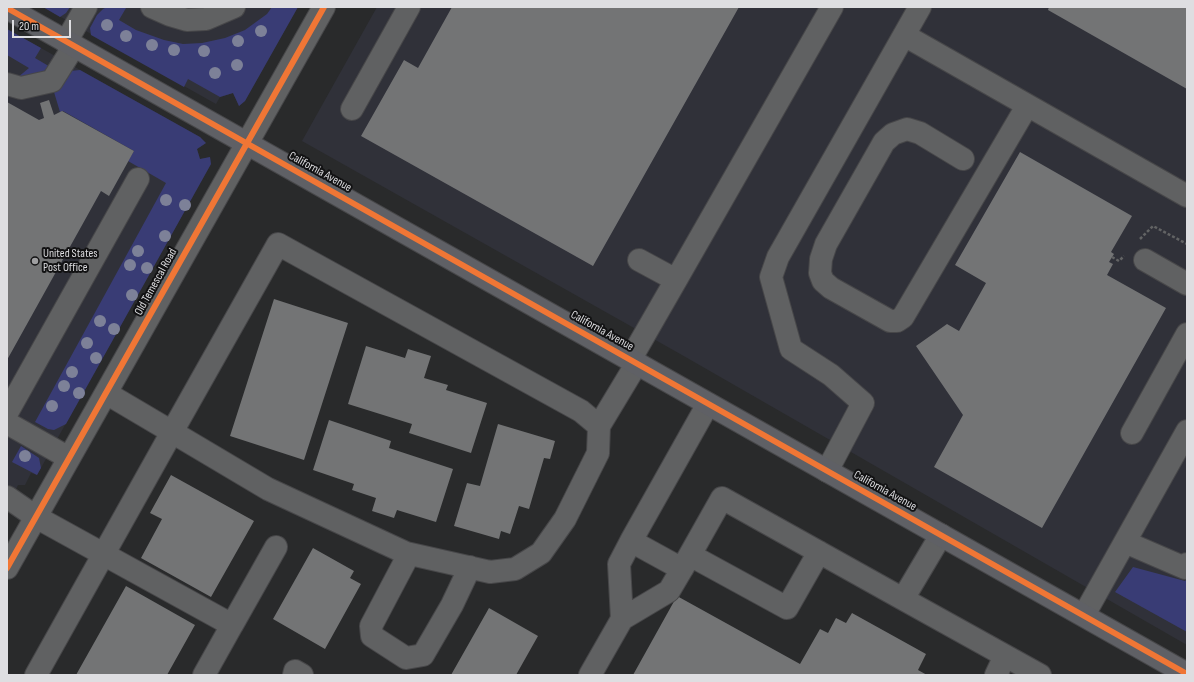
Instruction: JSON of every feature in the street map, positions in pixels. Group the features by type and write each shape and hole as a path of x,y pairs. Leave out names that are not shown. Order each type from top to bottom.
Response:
{"main road":[{"name":"California Avenue","path":"7,8 1187,674"}],"street":[{"path":"7,84 21,88 52,81 86,7"},
{"path":"152,7 170,15 187,20 206,19 234,7"},
{"name":"Old Temescal Road","path":"7,568 324,7"},
{"path":"352,109 409,7"},
{"path":"106,393 268,489 409,554 490,572 515,569 540,553 565,520 598,453 599,426 676,280 832,7"},
{"path":"827,471 863,403 831,375 791,349 771,277 778,257 920,7"},
{"path":"904,35 1187,196"},
{"path":"963,159 920,133 907,129 893,134 884,142 826,244 821,258 820,272 823,280 831,288 890,321 897,321 903,317 1027,106"},
{"path":"7,413 138,179"},
{"path":"36,675 278,244 582,411 599,426"},
{"path":"640,260 676,280"},
{"path":"1145,260 1187,284"},
{"path":"1132,433 1187,334"},
{"path":"622,619 619,564 708,404"},
{"path":"7,423 69,458"},
{"path":"1084,615 1125,542 1180,461 1187,431"},
{"path":"7,497 36,517 232,625"},
{"path":"590,675 622,619 669,591 722,498 1040,675"},
{"path":"903,599 941,535"},
{"path":"631,542 686,562 787,608 819,552"},
{"path":"1125,542 1185,568 1187,564"},
{"path":"204,675 276,547"},
{"path":"409,554 371,626 372,636 406,658 423,655 452,605 470,567"},
{"path":"996,675 1005,656"},
{"path":"294,675 296,671 302,675"}],"shaded area":[{"path":"43,7 298,7 245,101 239,106 233,93 220,97 216,104"},
{"path":"43,7 70,7 66,13 60,17"},
{"path":"107,7 126,8 119,20 136,30 164,40 183,44 202,43 225,38 245,30 267,14 272,7 298,7 245,101 239,106 233,93 220,97 188,79 184,87 91,35 90,28 97,15"},
{"path":"377,7 1187,7 1187,645 682,355 302,141"},
{"path":"7,29 200,137 206,143 197,149 200,159 210,157 211,164 37,475 31,473 25,485 18,485 7,508"},
{"path":"7,29 41,48 35,58 52,68 28,78 17,78 29,68 7,55"},
{"path":"80,70 200,137 206,143 197,149 200,159 210,157 211,164 66,424 54,430 48,429 35,422 166,183 128,161 134,151 63,111 60,112 54,92 57,91 70,71"},
{"path":"21,446 39,458 41,468 37,475 12,462"},
{"path":"1133,567 1185,581 1187,579 1187,632 1115,592"}],"building":[{"path":"452,7 739,7 593,266 361,136 404,60 418,68"},
{"path":"1049,7 1187,7 1187,89 1048,10"},
{"name":"United States Post Office","path":"49,100 54,115 62,111 134,151 109,196 101,191 7,360 7,102 39,120 44,118 40,103"},
{"path":"1020,152 1132,216 1111,252 1114,254 1109,262 1113,264 1107,275 1166,308 1042,528 934,467 963,415 916,346 947,324 959,331 986,283 955,265"},
{"path":"274,299 348,323 304,460 230,436"},
{"path":"366,346 405,358 408,349 431,356 424,378 448,385 446,390 487,403 471,453 409,433 412,424 348,404"},
{"path":"329,420 391,441 389,448 453,469 436,522 397,510 394,518 372,511 376,498 352,490 354,484 313,470"},
{"path":"498,424 555,441 550,459 544,458 529,509 519,506 510,534 501,531 499,539 454,526 467,483 480,486"},
{"path":"171,475 254,521 211,597 141,558 162,519 150,513"},
{"path":"313,548 354,571 350,578 361,584 325,649 273,619"},
{"path":"126,586 195,625 167,675 76,675"},
{"path":"677,596 800,664 820,629 828,633 836,618 846,623 852,613 926,654 918,670 927,675 633,675"},
{"path":"489,608 538,636 516,675 451,675"}],"cycle path":[{"path":"7,568 324,7"},
{"path":"7,8 1187,674"}],"place":[{"name":"United States Post Office","path":"35,261"}]}
